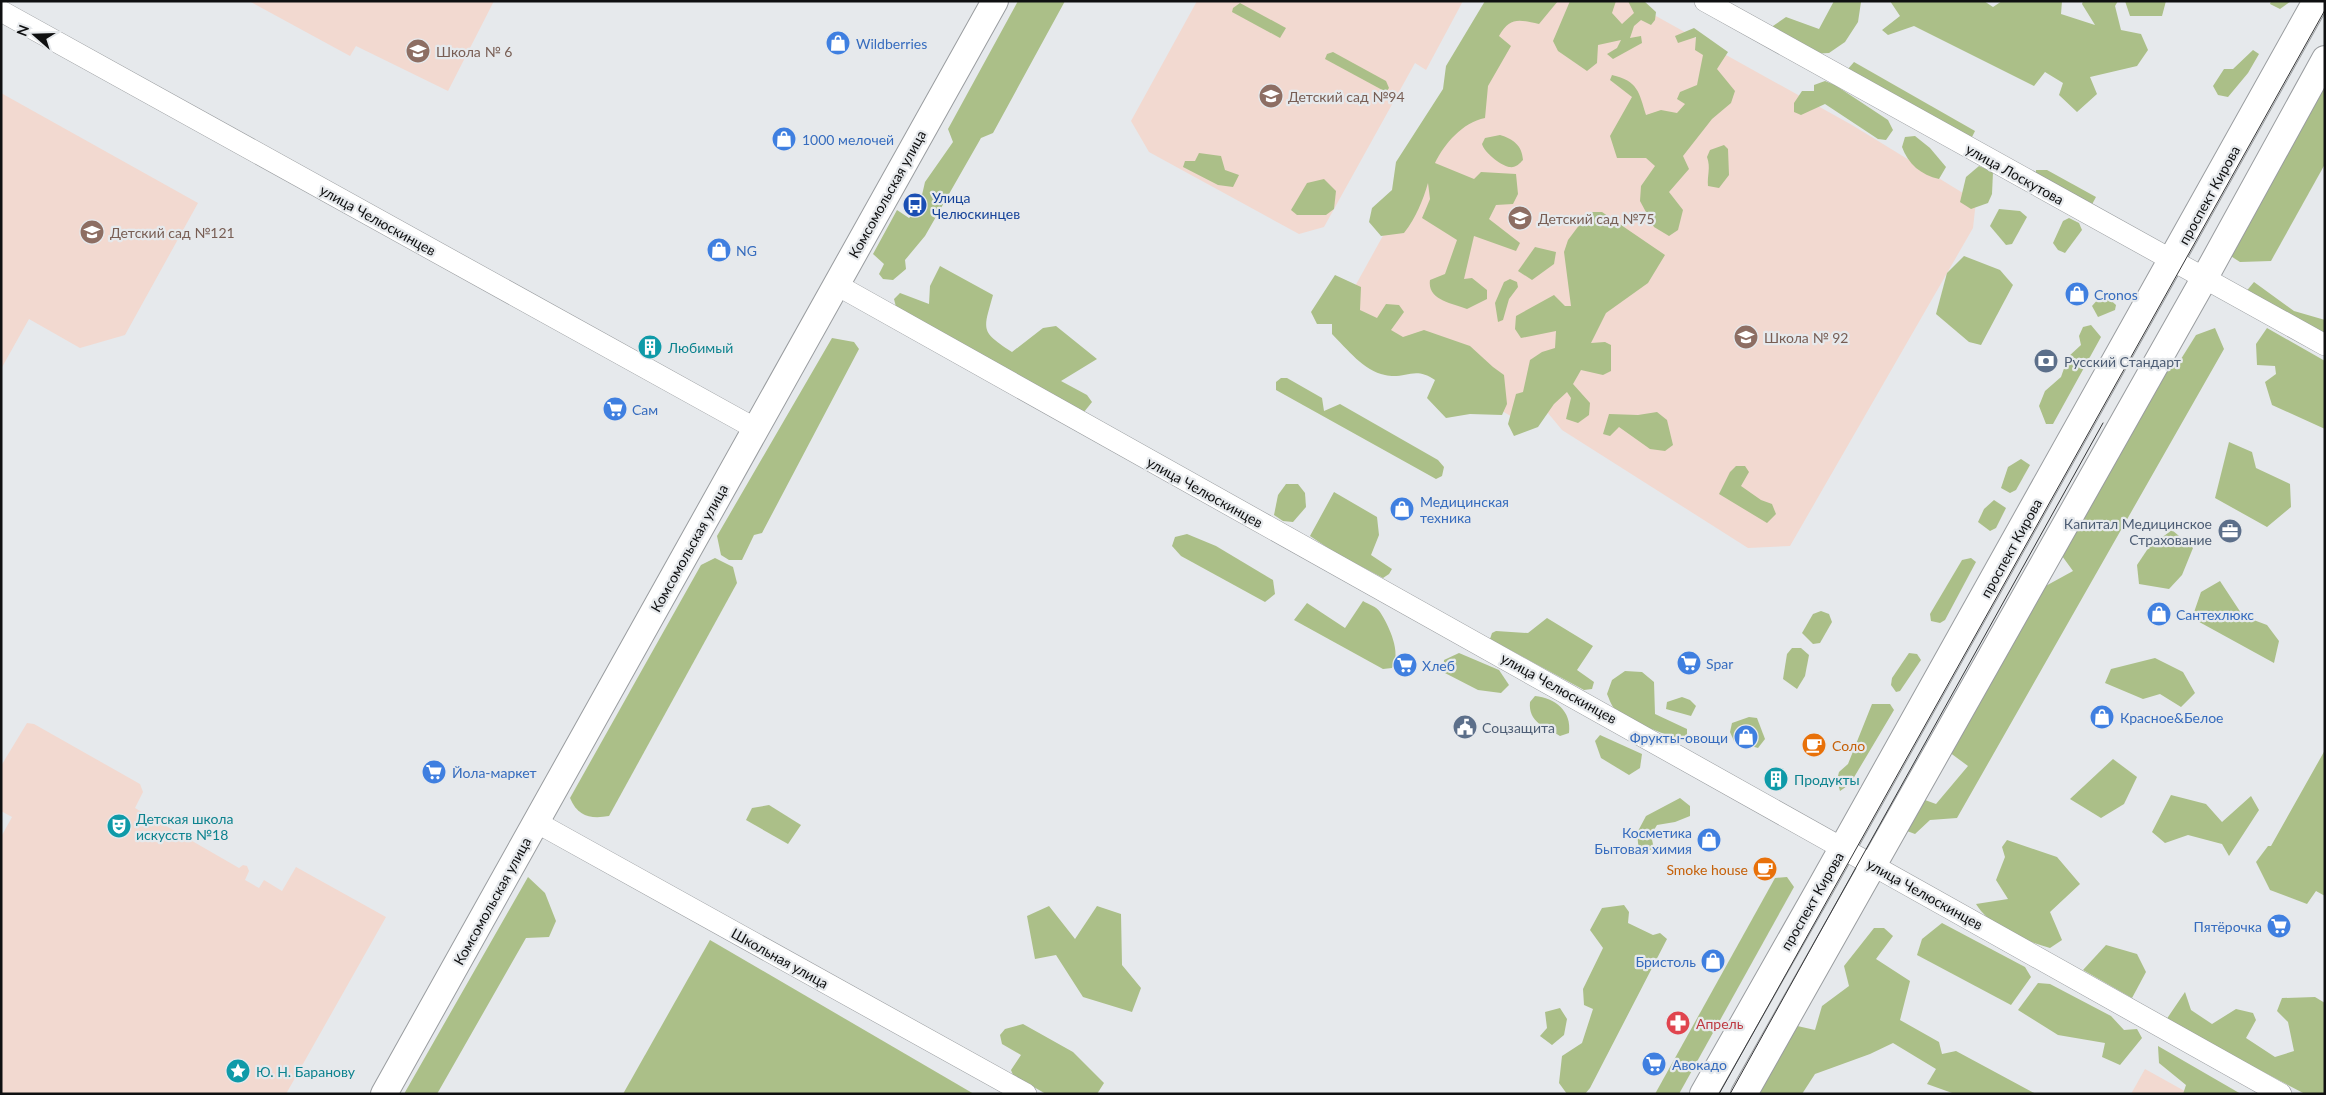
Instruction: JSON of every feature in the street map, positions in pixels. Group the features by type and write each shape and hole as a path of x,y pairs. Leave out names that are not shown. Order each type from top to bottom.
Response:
{"street":[{"name":"Комсомольская улица","path":"384,1094 995,1"},
{"name":"улица Лоскутова","path":"1705,1 2325,346"},
{"name":"проспект Кирова","path":"1703,1094 1843,848 2316,1"},
{"name":"улица Челюскинцев","path":"1,10 756,429"},
{"path":"1744,1094 2204,279 2325,59"},
{"name":"улица Челюскинцев","path":"837,285 2281,1094"},
{"name":"Школьная улица","path":"536,822 1026,1094"}],"shaded area":[{"name":"Школа № 6","path":"249,1 494,1 448,91 356,46 350,56"},
{"name":"Детский сад №94","path":"1197,1 1463,1 1426,70 1415,63 1324,227 1299,234 1149,152 1131,121"},
{"path":"1498,1 1629,1 1852,125 1976,201 1973,228 1790,546 1748,548 1562,430 1543,407 1530,427 1338,317 1447,120"},
{"name":"Детский сад №121","path":"1,93 198,203 125,335 80,348 29,319 1,369"},
{"path":"27,723 34,724 140,784 143,792 135,808 239,868 243,865 247,866 249,871 245,880 259,888 264,880 282,891 296,867 386,917 286,1094 1,1094 1,837 12,817 1,811 1,766"},
{"path":"2145,1069 2190,1094 2131,1094"}],"green space":[{"path":"1018,1 1065,1 993,133 981,138 925,236 905,260 906,269 893,280 883,279 879,274 884,264 873,254 897,210 909,218 919,208 925,182 953,142 948,129"},
{"path":"1485,1 1558,1 1539,24 1516,21 1511,22 1503,30 1499,36 1511,46 1488,86 1485,118 1469,124 1455,135 1435,163 1474,179 1481,172 1516,174 1518,194 1513,204 1496,205 1489,219 1520,243 1516,251 1474,236 1464,279 1472,278 1487,290 1487,299 1467,309 1442,300 1432,292 1430,287 1430,280 1445,274 1457,240 1422,218 1430,199 1428,183 1419,209 1404,233 1381,236 1369,222 1372,208 1392,190 1396,162 1443,89 1446,66"},
{"path":"1570,1 1616,1 1612,13 1622,24 1634,13 1628,1 1644,1 1656,12 1655,20 1651,25 1641,20 1634,26 1630,38 1641,36 1642,43 1613,59 1607,54 1617,48 1621,40 1598,45 1597,63 1587,71 1558,51 1553,41"},
{"path":"1834,1 1861,2 1858,22 1845,42 1829,53 1811,54 1770,28 1786,17 1819,29"},
{"path":"1890,1 1984,1 1993,7 2002,1 2062,1 2061,14 2095,25 2082,4 2083,1 2118,1 2115,6 2121,30 2141,34 2148,50 2137,66 2090,77 2097,94 2077,112 2059,95 2063,83 2045,72 2034,86 1914,26 1888,35 1882,30 1900,16"},
{"path":"2125,1 2166,1 2162,16 2130,16"},
{"path":"2271,1 2291,1 2280,9 2270,4"},
{"path":"1240,3 1286,28 1280,38 1232,12 1233,8"},
{"path":"1694,28 1728,52 1717,69 1735,91 1731,103 1712,119 1683,156 1689,169 1669,192 1683,210 1678,230 1669,236 1654,227 1640,201 1641,186 1655,166 1646,158 1617,158 1610,136 1632,97 1610,80 1612,75 1621,77 1632,84 1639,94 1646,115 1661,110 1677,113 1685,104 1677,99 1680,92 1697,85 1703,55 1695,50 1696,37 1678,43 1675,36"},
{"path":"2253,50 2259,54 2248,73 2228,97 2218,95 2213,86 2224,69 2233,69"},
{"path":"1333,52 1386,81 1389,88 1386,92 1325,59 1327,54"},
{"path":"1854,62 1975,131 1970,141 1848,69"},
{"path":"2325,80 2325,164 2271,261 2240,262 2226,253"},
{"path":"1825,81 1835,85 1888,120 1893,130 1886,140 1878,139 1825,104 1801,115 1794,112 1794,103 1802,91 1814,91 1814,85"},
{"path":"1500,135 1516,143 1521,150 1523,160 1519,164 1509,167 1501,164 1483,147 1482,144 1485,138"},
{"path":"1915,136 1930,148 1946,167 1939,179 1921,172 1908,159 1902,147 1905,137"},
{"path":"1724,145 1728,149 1729,175 1719,188 1708,186 1709,165 1707,157 1710,150"},
{"path":"1199,153 1221,156 1225,170 1239,175 1233,187 1218,185 1183,167 1185,161 1195,161"},
{"path":"1979,166 1993,172 1992,194 1988,203 1971,209 1960,202 1966,177"},
{"path":"2036,170 2047,170 2096,197 2090,208 2036,179"},
{"path":"1324,179 1336,191 1334,209 1326,215 1297,215 1291,210 1307,183"},
{"path":"1999,209 2020,211 2027,217 2012,244 2006,245 1990,226"},
{"path":"1589,212 1602,212 1665,255 1648,283 1606,313 1591,343 1605,342 1611,345 1611,371 1603,375 1581,370 1573,384 1590,403 1589,415 1578,423 1566,419 1571,398 1567,392 1554,404 1538,427 1514,436 1508,424 1516,394 1523,392 1530,360 1542,352 1555,348 1556,331 1521,338 1515,329 1516,316 1554,295 1565,306 1571,306 1564,252 1568,240"},
{"path":"2069,218 2079,223 2082,230 2065,253 2058,250 2053,243 2063,221"},
{"path":"1535,247 1556,252 1554,264 1532,280 1518,271"},
{"path":"1964,256 2000,270 2013,285 1981,345 1969,342 1936,314 1947,273"},
{"path":"940,266 993,295 987,316 987,329 994,339 1012,352 1043,328 1056,326 1097,359 1061,381 1087,395 1092,402 1084,412 896,307 894,299 900,293 929,304 930,286"},
{"path":"1335,275 1361,287 1360,310 1377,318 1386,304 1399,305 1404,312 1391,330 1403,337 1424,330 1470,346 1504,375 1507,404 1502,415 1470,414 1446,418 1427,398 1435,380 1415,373 1392,376 1377,373 1356,359 1332,334 1332,324 1317,324 1311,312"},
{"path":"1510,279 1517,282 1518,287 1509,299 1503,320 1498,322 1495,303 1504,282"},
{"path":"2254,282 2294,311 2325,320 2325,339 2244,294"},
{"path":"2107,297 2116,305 2115,310 2098,317 2092,306 2099,298"},
{"path":"2091,325 2101,337 2053,424 2046,424 2039,406 2045,391 2061,377 2068,357 2081,345 2079,336 2083,327"},
{"path":"2215,328 2224,349 1957,818 1930,820 1915,834 1907,831 1925,800 1936,804 1968,766 1949,752 2031,594 2073,571 2057,549 2157,370 2181,359 2196,335"},
{"path":"2267,328 2325,361 2325,429 2272,405 2265,382 2276,374 2275,366 2257,365 2256,344"},
{"path":"832,338 854,342 859,349 762,533 754,535 742,560 729,560 721,555 717,536"},
{"path":"1281,378 1287,378 1322,398 1324,411 1340,404 1438,460 1444,467 1442,476 1436,479 1276,390 1276,382"},
{"path":"1657,412 1667,420 1673,445 1665,451 1650,449 1619,427 1610,436 1603,434 1609,414 1638,415"},
{"path":"2229,442 2252,452 2256,468 2290,484 2291,507 2267,527 2215,498"},
{"path":"2021,459 2030,465 2016,490 2010,493 2001,488 2008,467"},
{"path":"1736,466 1745,466 1749,472 1741,486 1761,500 1772,504 1776,514 1767,523 1719,494 1730,472"},
{"path":"1286,484 1298,484 1305,493 1306,507 1293,522 1283,521 1274,515 1278,495"},
{"path":"1334,492 1377,517 1379,535 1371,555 1392,569 1383,578 1334,552 1310,536"},
{"path":"1994,500 2006,508 1996,528 1990,531 1978,522 1984,509"},
{"path":"2172,530 2193,548 2182,575 2169,589 2139,584 2137,565 2149,547"},
{"path":"1187,534 1216,546 1273,580 1275,594 1265,602 1181,556 1172,546 1175,537"},
{"path":"715,558 733,567 737,583 609,816 591,817 581,813 570,798 701,565"},
{"path":"1971,558 1976,562 1945,620 1940,623 1931,621 1930,614 1962,560"},
{"path":"2220,581 2243,616 2267,625 2279,641 2274,663 2192,618 2201,592"},
{"path":"1363,601 1379,610 1384,618 1395,647 1395,662 1392,668 1383,669 1294,620 1307,603 1345,628"},
{"path":"1821,611 1829,614 1832,622 1820,643 1813,644 1802,633 1813,614"},
{"path":"1547,618 1593,646 1577,670 1594,682 1592,689 1584,690 1490,639 1492,633 1496,631 1528,633"},
{"path":"1792,648 1801,648 1809,655 1805,676 1797,689 1783,679 1787,654"},
{"path":"1459,653 1499,670 1509,685 1501,693 1478,690 1443,672 1444,660"},
{"path":"1909,653 1917,654 1921,660 1900,691 1896,692 1891,685 1892,678"},
{"path":"2155,658 2183,672 2195,693 2181,707 2160,694 2143,699 2105,683 2111,669"},
{"path":"1625,671 1642,672 1654,682 1655,714 1687,729 1687,735 1681,741 1626,718 1613,707 1607,694 1612,680"},
{"path":"1535,696 1542,697 1561,707 1568,718 1569,733 1560,736 1543,727 1535,719 1530,709 1530,702"},
{"path":"1682,697 1690,700 1696,706 1691,716 1666,709 1667,702"},
{"path":"1872,704 1890,704 1894,710 1850,784 1840,791 1837,780 1839,772 1848,764"},
{"path":"1749,717 1757,718 1765,739 1758,748 1734,741 1730,732 1732,723"},
{"path":"1600,735 1642,754 1640,768 1629,775 1601,758 1595,741"},
{"path":"2325,750 2325,896 2316,891 2307,904 2270,890 2256,862 2268,846 2271,846"},
{"path":"2113,759 2137,777 2124,804 2101,818 2070,799"},
{"path":"2171,795 2206,804 2222,822 2251,796 2259,810 2229,856 2222,844 2188,835 2165,843 2152,832"},
{"path":"1680,798 1690,806 1690,816 1675,822 1657,825 1651,835 1654,849 1639,852 1637,833 1646,816"},
{"path":"769,805 801,825 788,844 746,820 752,808"},
{"path":"2007,840 2057,857 2080,884 2050,912 2062,940 2050,948 2008,932 1990,920 1976,904 2008,899 1996,880 2005,857 2002,847"},
{"path":"528,877 545,893 556,921 549,937 526,938 437,1094 404,1094"},
{"path":"1787,877 1794,887 1679,1094 1655,1094 1775,878"},
{"path":"1624,905 1629,912 1628,923 1653,935 1660,933 1667,939 1590,1088 1585,1094 1567,1094 1559,1083 1562,1056 1582,1043 1593,1009 1584,1005 1583,989 1603,948 1590,930 1602,908"},
{"path":"1049,906 1075,939 1097,906 1121,914 1122,965 1141,988 1132,1012 1083,997 1056,955 1035,959 1027,916"},
{"path":"1942,923 2025,967 2031,977 2011,1005 1917,955 1922,939"},
{"path":"1874,928 1884,928 1893,936 1876,959 1910,981 1900,1020 1939,1042 1942,1054 1956,1051 2036,1094 1955,1094 1927,1084 1936,1069 1893,1043 1870,1054 1815,1074 1802,1094 1758,1094 1793,1025 1815,1030 1822,1006 1849,986 1844,966"},
{"path":"710,940 974,1094 623,1094"},
{"path":"2106,945 2137,954 2146,972 2132,998 2083,970"},
{"path":"2038,983 2050,984 2111,1016 2124,1030 2137,1029 2142,1038 2120,1065 2102,1057 2105,1043 2058,1035 2018,1010"},
{"path":"2185,992 2191,1010 2212,1024 2236,1009 2253,1013 2256,1020 2246,1038 2275,1057 2294,1051 2288,1022 2277,1011 2282,998 2315,997 2325,1003 2325,1094 2305,1094 2166,1020"},
{"path":"1560,1008 1567,1019 1564,1035 1552,1045 1540,1036 1547,1028 1545,1012"},
{"path":"1023,1024 1073,1052 1104,1083 1097,1094 1046,1094 1013,1075 1011,1070 1021,1055 1002,1044 1000,1035 1005,1029"},
{"path":"2158,1046 2241,1094 2183,1094 2186,1085 2159,1063"}],"tram line":[{"path":"1719,1094 2325,10"},
{"path":"1730,1094 2103,423"}],"place":[{"name":"Wildberries","path":"838,43"},
{"name":"Школа № 6","path":"418,51"},
{"name":"Детский сад №94","path":"1271,96"},
{"name":"1000 мелочей","path":"784,139"},
{"name":"Улица Челюскинцев","path":"915,205"},
{"name":"Детский сад №75","path":"1520,218"},
{"name":"Детский сад №121","path":"92,232"},
{"name":"NG","path":"719,250"},
{"name":"Cronos","path":"2077,294"},
{"name":"Школа № 92","path":"1746,337"},
{"name":"Любимый","path":"650,347"},
{"name":"Русский Стандарт","path":"2046,361"},
{"name":"Сам","path":"615,409"},
{"name":"Медицинская техника","path":"1402,509"},
{"name":"Капитал Медицинское Страхование","path":"2230,531"},
{"name":"Сантехлюкс","path":"2159,614"},
{"name":"Spar","path":"1689,663"},
{"name":"Хлеб","path":"1405,665"},
{"name":"Красное&Белое","path":"2102,717"},
{"name":"Соцзащита","path":"1465,727"},
{"name":"Фрукты-овощи","path":"1746,737"},
{"name":"Соло","path":"1814,745"},
{"name":"Йола-маркет","path":"434,772"},
{"name":"Продукты","path":"1776,779"},
{"name":"Детская школа искусств №18","path":"119,826"},
{"name":"Косметика Бытовая химия","path":"1709,840"},
{"name":"Smoke house","path":"1765,869"},
{"name":"Пятёрочка","path":"2279,926"},
{"name":"Бристоль","path":"1713,961"},
{"name":"Апрель","path":"1678,1023"},
{"name":"Авокадо","path":"1654,1064"},
{"name":"Ю. Н. Баранову","path":"238,1071"}]}
